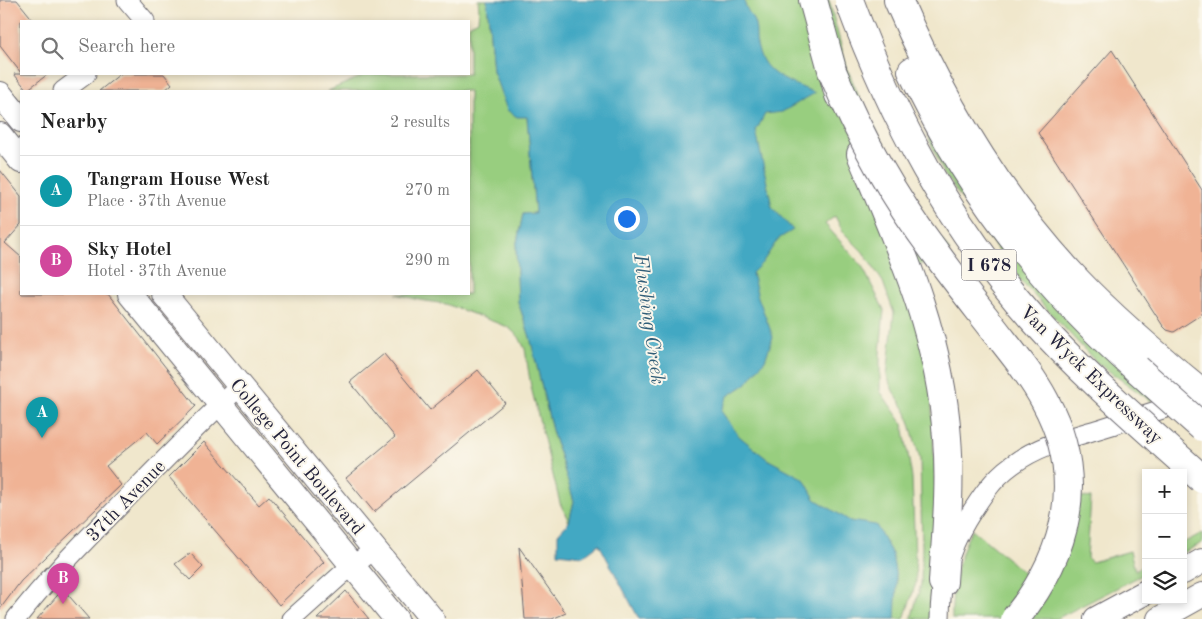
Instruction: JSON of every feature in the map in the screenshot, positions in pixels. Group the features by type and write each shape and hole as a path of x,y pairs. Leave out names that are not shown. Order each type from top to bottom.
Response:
{"highway":[{"path":"813,0 849,126 912,278 928,326 938,367 946,419 949,462 949,494 943,582"},
{"name":"Van Wyck Expressway","path":"848,0 871,59 907,136 944,200 981,254 1022,306 1074,361 1202,479"},
{"name":"Van Wyck Expressway","path":"883,0 907,60 931,111 963,166 1005,229 1078,315 1202,428"},
{"path":"898,0 923,54 961,123 997,181 1022,216 1065,268 1196,397"},
{"path":"832,71 861,134 897,198 936,254 1034,382 1059,432 1067,477 1067,503 1063,530 1054,559 1044,578 1015,619"}],"main road":[{"path":"0,94 20,119"},
{"name":"College Point Boulevard","path":"131,295 396,619"},
{"name":"College Point Boulevard","path":"165,295 432,619"},
{"path":"1187,570 1202,562"},
{"path":"1096,619 1142,594"},
{"path":"1159,619 1202,595"}],"street":[{"path":"127,0 144,20"},
{"path":"65,90 85,75"},
{"name":"37th Avenue","path":"16,619 33,597 90,536 240,386"},
{"path":"940,619 943,582 950,555 964,525 993,482 1012,465 1053,444 1196,397"},
{"path":"292,619 340,575 374,549"}],"green space":[{"path":"478,0 487,0 493,71 527,116 535,213 523,214 516,247 518,302 530,337 552,430 574,501 569,522 560,503 531,387 525,349 519,337 508,327 446,304 400,295 470,295 470,90 330,90 365,75 470,75 470,24 478,20"},
{"path":"728,0 829,0 847,68 861,101 920,211 950,251 902,273 930,368 938,537 930,603 931,619 911,619 921,584 920,459 907,413 893,391 887,376 894,313 883,282 863,252 843,232 835,216 825,224 862,266 884,310 880,353 880,391 903,424 912,478 916,583 904,619 879,619 711,423"},
{"path":"927,134 1169,389 1151,401 1096,362 1018,278 944,174"},
{"path":"1075,496 1091,498 1087,558 1092,562 1130,551 1135,570 1142,566 1142,575 1056,619 952,619 956,572 972,529 1046,591"},
{"path":"1202,533 1202,543 1187,551 1187,541"}],"water":[{"name":"Flushing Creek","path":"487,0 744,0 756,28 757,45 760,56 765,64 787,81 815,93 782,112 765,114 756,131 772,207 793,230 778,239 762,263 752,273 758,297 773,337 765,360 746,384 728,396 721,411 739,436 767,459 804,479 815,499 850,521 876,525 892,554 897,583 895,619 639,619 599,544 583,556 558,553 558,534 569,522 574,501 552,430 530,337 518,302 516,247 523,214 535,213 527,117 517,117 507,110 493,71"}],"building":[{"path":"0,0 17,0 33,20 20,20 20,72 0,46"},
{"path":"1112,50 1202,190 1202,314 1174,332 1167,330 1163,326 1038,133"},
{"path":"14,74 47,75 27,90"},
{"path":"119,75 165,75 172,84 165,90 100,90"},
{"path":"0,170 20,195 20,226 5,243 20,256 20,295 109,295 196,406 157,444 147,432 106,466 121,485 21,581 0,609"},
{"path":"384,354 430,410 478,370 505,403 374,512 346,478 395,437 350,382"},
{"path":"204,442 259,505 269,496 324,562 279,605 169,477"},
{"path":"519,547 566,613 552,619 525,619"},
{"path":"190,553 203,567 190,580 175,564"},
{"path":"63,589 89,619 37,619"},
{"path":"346,591 369,619 317,619"}],"place":[{"name":"Tangram House West","path":"42,438"},
{"name":"Sky Hotel","path":"63,604"}]}
